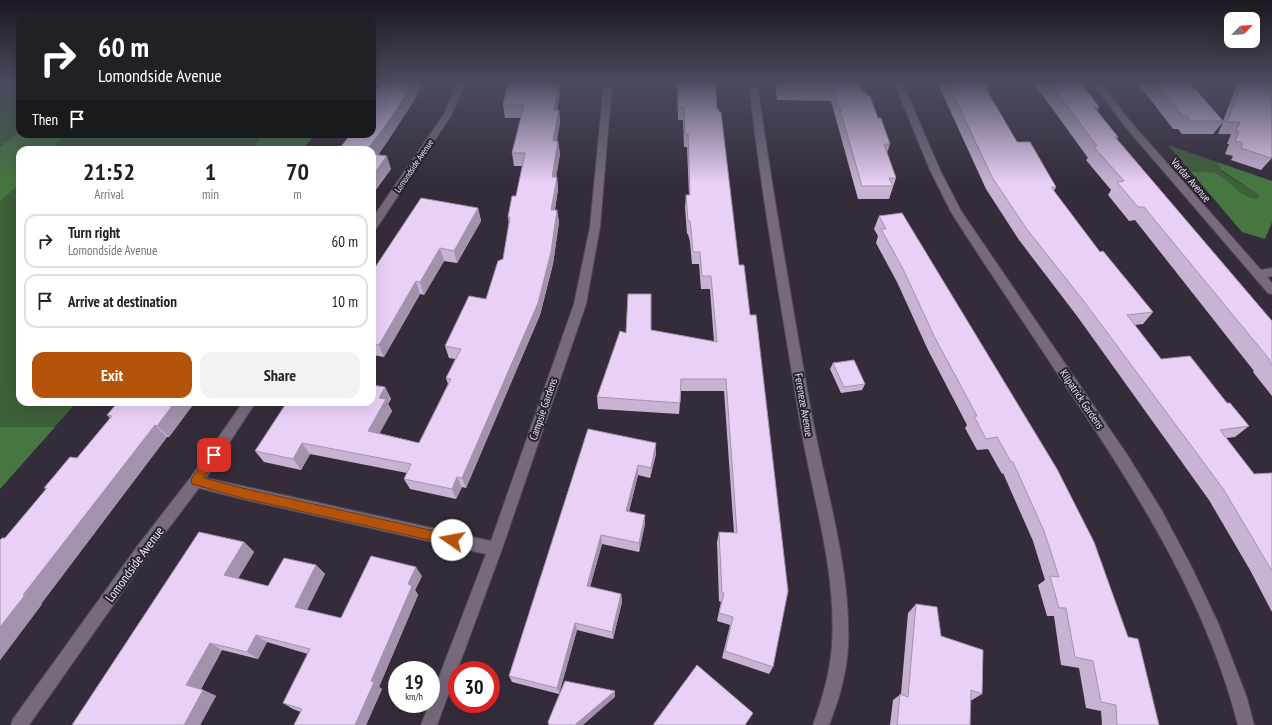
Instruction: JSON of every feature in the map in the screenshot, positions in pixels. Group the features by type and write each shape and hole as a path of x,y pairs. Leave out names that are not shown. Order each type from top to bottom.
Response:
{"street":[{"name":"Lomondside Avenue","path":"376,221 447,116"},
{"name":"Campsie Gardens","path":"429,725 495,549 580,304 595,227 605,116"},
{"name":"Fereneze Avenue","path":"757,116 779,259 810,441 830,538 840,602 840,647 831,699 821,725"},
{"name":"Kilpatrick Gardens","path":"912,116 935,170 956,212 1119,454 1157,516 1188,575 1213,631 1239,698 1246,725"},
{"name":"Vardar Avenue","path":"1121,116 1272,290"},
{"path":"1258,274 1272,272"},
{"name":"Lomondside Avenue","path":"19,725 144,549 196,481 247,406"},
{"path":"196,481 242,493 495,549"}],"green space":[{"path":"0,116 16,116 16,138 304,138 296,146 16,146 16,406 73,406 0,488"},
{"path":"16,135 16,138 62,138 54,146 16,146 16,187 0,201 0,147"},
{"path":"261,138 312,138 306,146 255,146"},
{"path":"1168,145 1217,162 1221,171 1259,195 1258,199 1249,199 1207,172 1191,172"},
{"path":"1217,162 1272,181 1272,222 1265,239 1242,232 1191,172 1208,172 1217,174 1246,196 1258,199 1259,195 1221,170"},
{"path":"0,427 55,427 0,489"}],"building":[{"path":"376,116 392,116 383,129 370,146 341,146 348,138 376,138"},
{"path":"521,116 558,116 553,141 558,141 552,177 557,177 551,210 557,210 551,252 538,303 462,478 457,477 452,489 404,479 411,464 302,443 293,459 255,451 284,406 376,406 376,386 385,387 379,398 386,399 368,431 419,443 451,379 446,378 461,349 445,346 469,296 486,299 498,261 503,259 512,196 516,196 525,153 512,153"},
{"path":"684,116 721,116 739,265 744,265 750,315 756,315 788,591 773,667 725,651 733,617 719,613 724,593 722,593 719,532 737,533 726,379 681,379 680,403 597,397 620,331 626,333 628,294 651,294 651,330 717,342 711,276 702,276 700,252 693,252 690,221 688,221 686,195 690,195 688,134 685,134"},
{"path":"842,116 877,116 878,118 881,118 890,144 884,144 896,178 889,178 893,186 862,186"},
{"path":"963,116 1002,116 1017,142 1030,142 1056,187 1051,187 1100,252 1103,251 1153,312 1127,315 1161,359 1190,356 1227,403 1230,403 1249,426 1220,430 1254,474 1272,473 1272,571 1224,490 1086,304 1026,228 992,177"},
{"path":"1074,116 1101,116 1118,137 1115,137 1272,321 1272,365 1268,360 1270,360 1144,207 1138,207 1117,182 1124,181 1094,147 1097,146"},
{"path":"1183,116 1218,116 1223,121 1191,121 1187,116"},
{"path":"1229,116 1272,116 1271,158 1241,148 1243,143 1235,141 1239,132 1236,131 1240,122 1227,122"},
{"path":"376,155 387,156 376,171"},
{"path":"421,198 478,208 454,251 440,248 420,282 416,281 379,345 376,345 376,266"},
{"path":"902,213 1057,469 1094,542 1128,637 1138,639 1159,725 1117,725 1116,705 1101,702 1093,661 1075,657 1066,608 1059,608 1050,576 1059,577 1044,531 1013,462 1011,462 997,437 986,439 974,416 977,416 935,338 903,269 881,229 886,229 879,216"},
{"path":"854,360 865,384 844,387 833,363"},
{"path":"115,406 172,406 157,426 155,425 23,595 25,595 0,627 0,540 5,538 47,488 44,488 70,457 77,458 112,416 107,415"},
{"path":"588,429 656,443 651,468 638,465 626,511 645,515 639,543 601,535 587,586 621,594 612,632 575,623 557,688 509,676"},
{"path":"199,532 244,542 224,575 268,586 284,558 316,565 295,607 341,618 371,556 416,567 408,584 412,586 371,681 374,682 355,725 294,725 302,709 283,703 310,649 256,635 247,652 210,643 186,685 203,690 184,725 72,725"},
{"path":"916,604 937,607 941,636 983,650 982,694 971,690 970,725 897,725 900,694 908,697"},
{"path":"697,665 753,713 745,725 653,725"},
{"path":"565,681 615,691 576,725 549,725 548,722"}],"route":[{"path":"214,455 196,481 242,493 452,540"}]}
